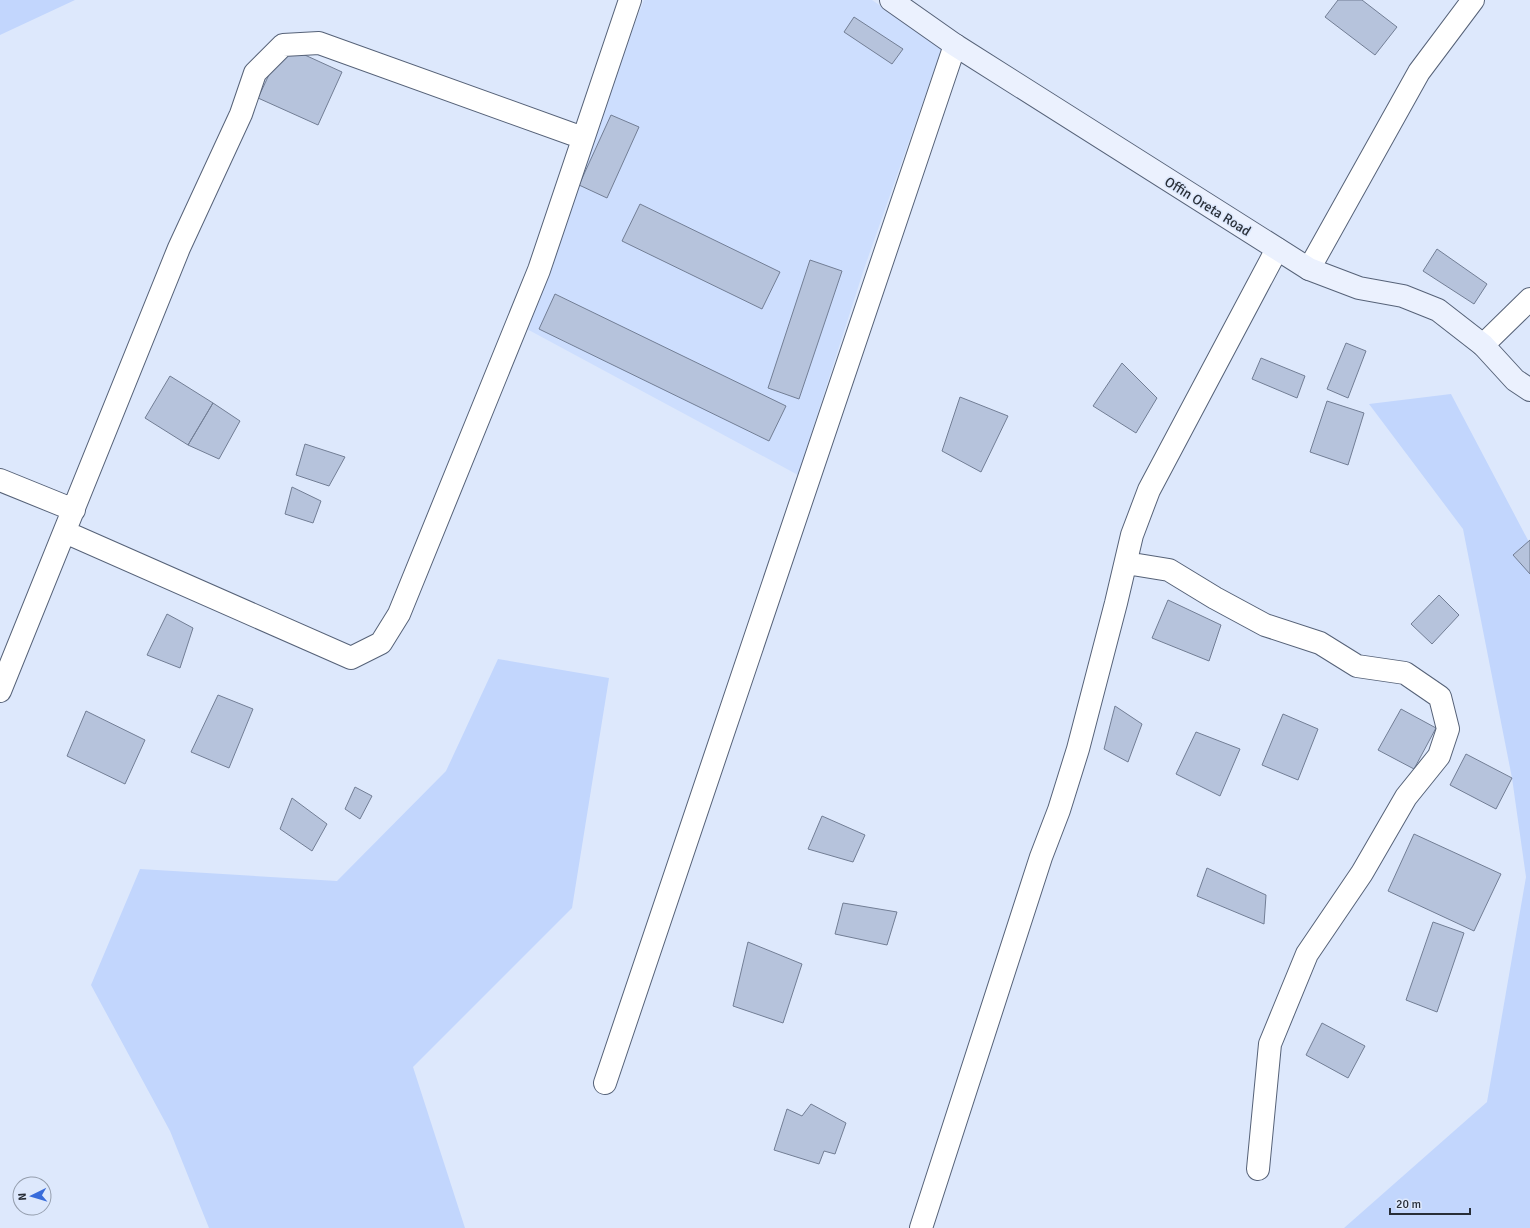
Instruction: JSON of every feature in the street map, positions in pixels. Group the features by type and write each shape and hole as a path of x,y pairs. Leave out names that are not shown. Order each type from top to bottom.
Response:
{"street":[{"path":"65,532 351,658 381,642 399,614 536,278 630,0"},
{"name":"Offin Oreta Road","path":"891,0 955,45 1309,269 1359,288 1403,296 1438,310 1483,345 1516,380 1530,390"},
{"path":"1309,269 1419,72 1473,0"},
{"path":"0,691 179,248 241,114 255,74 282,45 319,42 583,138"},
{"path":"605,1083 955,45"},
{"path":"921,1228 1038,865 1059,810 1080,741 1132,536 1149,490 1277,249"},
{"path":"1483,345 1530,299"},
{"path":"0,480 74,510"},
{"path":"1126,563 1169,570 1214,598 1265,625 1320,643 1357,666 1405,673 1440,697 1448,729 1439,756 1406,797 1362,873 1307,954 1270,1044 1258,1169"}],"shaded area":[{"path":"0,0 75,0 0,35"},
{"path":"644,0 872,0 942,48 864,269 798,475 525,328 614,75"},
{"path":"1451,394 1530,544 1530,1228 1344,1228 1487,1102 1526,877 1512,778 1463,529 1369,404"},
{"path":"498,659 609,678 572,908 413,1067 465,1228 209,1228 170,1131 91,985 140,869 337,881 446,771"}],"building":[{"path":"1338,0 1362,0 1397,27 1375,55 1325,17"},
{"path":"854,17 903,49 892,64 844,32"},
{"path":"283,45 342,72 318,125 258,98"},
{"path":"611,115 639,127 607,198 579,185"},
{"path":"640,204 780,272 762,309 622,241"},
{"path":"1437,249 1487,284 1474,304 1423,271"},
{"path":"810,260 842,271 799,399 768,388"},
{"path":"555,294 786,406 769,441 539,329"},
{"path":"1346,343 1366,351 1348,398 1327,389"},
{"path":"1261,358 1305,376 1297,398 1252,379"},
{"path":"1122,363 1157,398 1136,433 1093,406"},
{"path":"170,376 213,403 188,445 145,418"},
{"path":"960,397 1008,416 981,472 942,451"},
{"path":"1327,401 1364,413 1348,465 1310,452"},
{"path":"213,403 240,421 219,459 188,445"},
{"path":"305,444 345,457 329,486 296,475"},
{"path":"292,487 321,501 313,523 285,514"},
{"path":"1530,540 1530,574 1513,555"},
{"path":"1439,595 1459,615 1432,644 1411,624"},
{"path":"1168,600 1221,625 1209,661 1152,638"},
{"path":"167,614 193,628 180,668 147,655"},
{"path":"218,695 253,709 229,768 191,752"},
{"path":"1115,706 1142,724 1128,762 1104,749"},
{"path":"1401,709 1436,728 1414,769 1378,750"},
{"path":"86,711 145,740 125,784 67,756"},
{"path":"1283,714 1318,729 1298,780 1262,765"},
{"path":"1196,732 1240,749 1220,796 1176,774"},
{"path":"1466,754 1512,778 1496,809 1450,785"},
{"path":"355,787 372,796 360,819 345,809"},
{"path":"292,798 327,824 312,851 280,829"},
{"path":"822,816 865,835 853,862 808,849"},
{"path":"1414,834 1501,874 1474,931 1388,891"},
{"path":"1207,868 1266,895 1264,924 1197,896"},
{"path":"843,903 897,912 887,945 835,934"},
{"path":"1433,922 1464,933 1437,1012 1406,1000"},
{"path":"748,942 802,964 783,1023 733,1006"},
{"path":"1322,1023 1365,1046 1348,1078 1306,1055"},
{"path":"811,1104 846,1123 835,1154 824,1151 819,1164 774,1150 787,1109 802,1116"}]}
